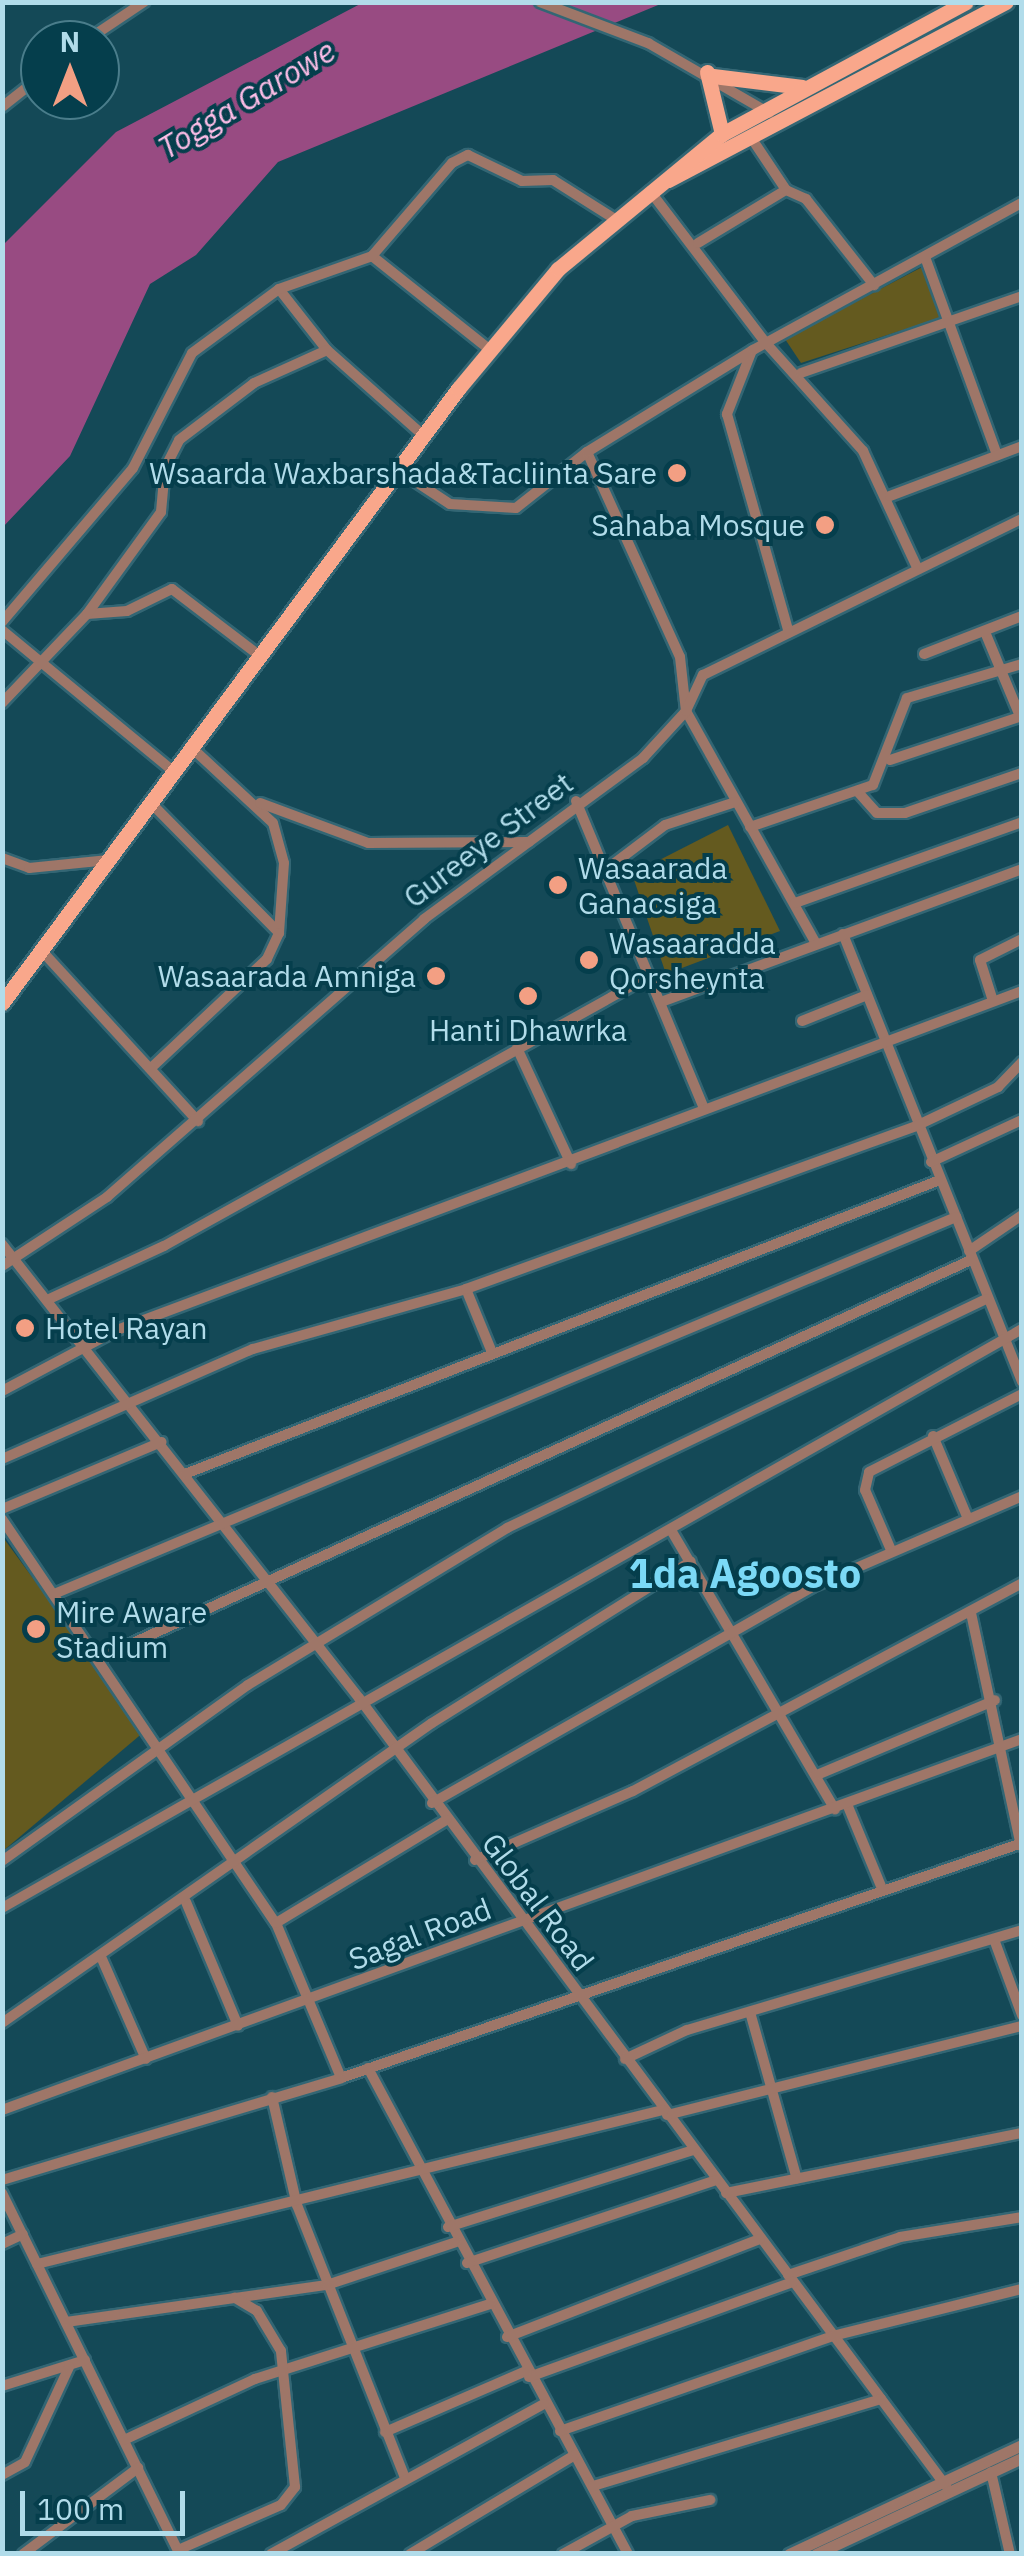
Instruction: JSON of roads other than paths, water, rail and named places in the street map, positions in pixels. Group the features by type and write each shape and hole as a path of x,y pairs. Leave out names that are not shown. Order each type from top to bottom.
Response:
{"main road":[{"path":"658,186 750,136 806,87 966,2"},
{"path":"2,1003 488,349 615,220 722,134 770,116 1006,2"},
{"path":"722,134 710,74 806,87"}],"street":[{"path":"117,20 144,2"},
{"path":"540,2 625,32 710,74 770,116"},
{"path":"750,136 786,190 806,199 874,285"},
{"path":"2,622 133,468 192,354 279,289 372,256 420,192 468,155 522,181 553,180 615,220"},
{"path":"658,186 765,342 801,373 890,496 916,565"},
{"path":"698,243 786,190"},
{"path":"398,470 450,504 491,512 516,508 587,452 765,342 1022,203"},
{"path":"372,256 488,349"},
{"path":"925,257 996,454"},
{"path":"279,289 327,350 424,436"},
{"path":"801,373 1022,296"},
{"path":"2,703 44,664 86,614 162,512 165,468 180,440 254,383 327,350"},
{"path":"753,350 727,414 788,630"},
{"path":"890,496 1022,446"},
{"path":"587,452 680,657 686,711 816,944"},
{"name":"Gureeye Street","path":"18,1263 198,1120 424,919 529,842 576,802 643,758 686,711 703,675 916,565 1022,519"},
{"path":"86,614 127,611 172,589 260,656"},
{"path":"924,654 1022,616"},
{"path":"2,630 174,772"},
{"path":"750,826 858,792 890,760 1021,716 985,632"},
{"path":"890,760 907,698 1022,664"},
{"path":"192,748 260,803 368,842 529,842"},
{"path":"858,792 877,813 905,814 1022,773"},
{"path":"150,802 278,932"},
{"path":"576,802 608,868 704,1108"},
{"path":"608,868 665,825 735,802"},
{"path":"154,1066 267,959 278,932 282,848 260,803"},
{"path":"795,903 1022,822"},
{"path":"2,858 30,868 110,860"},
{"path":"661,1002 1022,868"},
{"path":"843,934 930,1162 1022,1381"},
{"path":"994,1001 980,960 1022,939"},
{"path":"42,951 154,1066 198,1120"},
{"path":"47,1300 164,1246 650,975"},
{"path":"2,1391 84,1345 571,1164 704,1108 1022,990"},
{"path":"802,1021 867,995"},
{"path":"517,1048 571,1164"},
{"path":"2,1459 253,1349 466,1289 916,1126 998,1088 1022,1062"},
{"path":"930,1162 1022,1120"},
{"path":"185,1474 491,1350 940,1180"},
{"path":"100,1658 970,1255 1022,1214"},
{"path":"54,1594 220,1521 956,1218"},
{"name":"Global Road","path":"2,1244 132,1403 359,1698 432,1803 947,2486"},
{"path":"2,1266 18,1263"},
{"path":"466,1289 491,1350"},
{"path":"2,1861 160,1743 598,1479 986,1299"},
{"path":"2,1908 198,1797 359,1698 671,1530 1022,1329"},
{"path":"891,1550 864,1480 934,1436 1022,1394"},
{"path":"934,1436 968,1519"},
{"path":"2,1509 161,1442"},
{"path":"432,1803 731,1630 891,1550 1022,1496"},
{"path":"2,1518 198,1797 276,1923 341,2078"},
{"path":"671,1530 782,1712 834,1809"},
{"path":"2,2024 239,1866 396,1752 691,1561"},
{"path":"476,1860 782,1712 1022,1583"},
{"path":"2,2180 341,2078 881,1886 1021,1845 995,1700 971,1613"},
{"path":"817,1774 995,1700"},
{"name":"Sagal Road","path":"2,2110 310,2003 1022,1738"},
{"path":"847,1804 881,1886"},
{"path":"276,1923 446,1820"},
{"path":"186,1902 238,2026"},
{"path":"625,2059 750,2012 995,1942 1022,1930"},
{"path":"995,1942 1022,2015"},
{"path":"102,1959 146,2059"},
{"path":"750,2012 797,2178"},
{"path":"37,2264 298,2205 1022,2026"},
{"path":"368,2068 419,2174 628,2554"},
{"path":"272,2097 298,2205 348,2348 404,2478"},
{"path":"726,2193 1022,2133"},
{"path":"448,2228 694,2150"},
{"path":"468,2263 716,2180"},
{"path":"2,2194 179,2552 282,2504 295,2487 284,2370 272,2332 234,2298"},
{"path":"385,2432 528,2374 900,2237 1022,2217"},
{"path":"2,2244 22,2234"},
{"path":"507,2337 760,2239"},
{"path":"66,2322 326,2284 456,2242"},
{"path":"560,2431 833,2336 1022,2289"},
{"path":"124,2440 284,2370 490,2304"},
{"path":"2,2386 85,2360"},
{"path":"2,2475 24,2462 68,2367"},
{"path":"594,2486 881,2399"},
{"path":"270,2554 544,2404"},
{"path":"816,2554 845,2547 1022,2445"},
{"path":"410,2554 575,2455"},
{"path":"789,2554 1022,2458"},
{"path":"23,2554 138,2468"},
{"path":"991,2472 1010,2554"},
{"path":"562,2554 613,2523 710,2500"}],"water":[{"name":"Togga Garowe","path":"362,3 663,3 278,162 196,255 150,284 70,456 3,527 3,245 116,132"}],"place":[{"name":"Wsaarda Waxbarshada&Tacliinta Sare","path":"677,473"},
{"name":"Sahaba Mosque","path":"825,525"},
{"name":"Wasaarada Ganacsiga","path":"558,885"},
{"name":"Wasaaradda Qorsheynta","path":"589,960"},
{"name":"Wasaarada Amniga","path":"436,976"},
{"name":"Hanti Dhawrka","path":"528,996"},
{"name":"Hotel Rayan","path":"25,1328"},
{"name":"Mire Aware Stadium","path":"36,1629"}],"district":[{"name":"1da Agoosto","path":"745,1573"}]}
